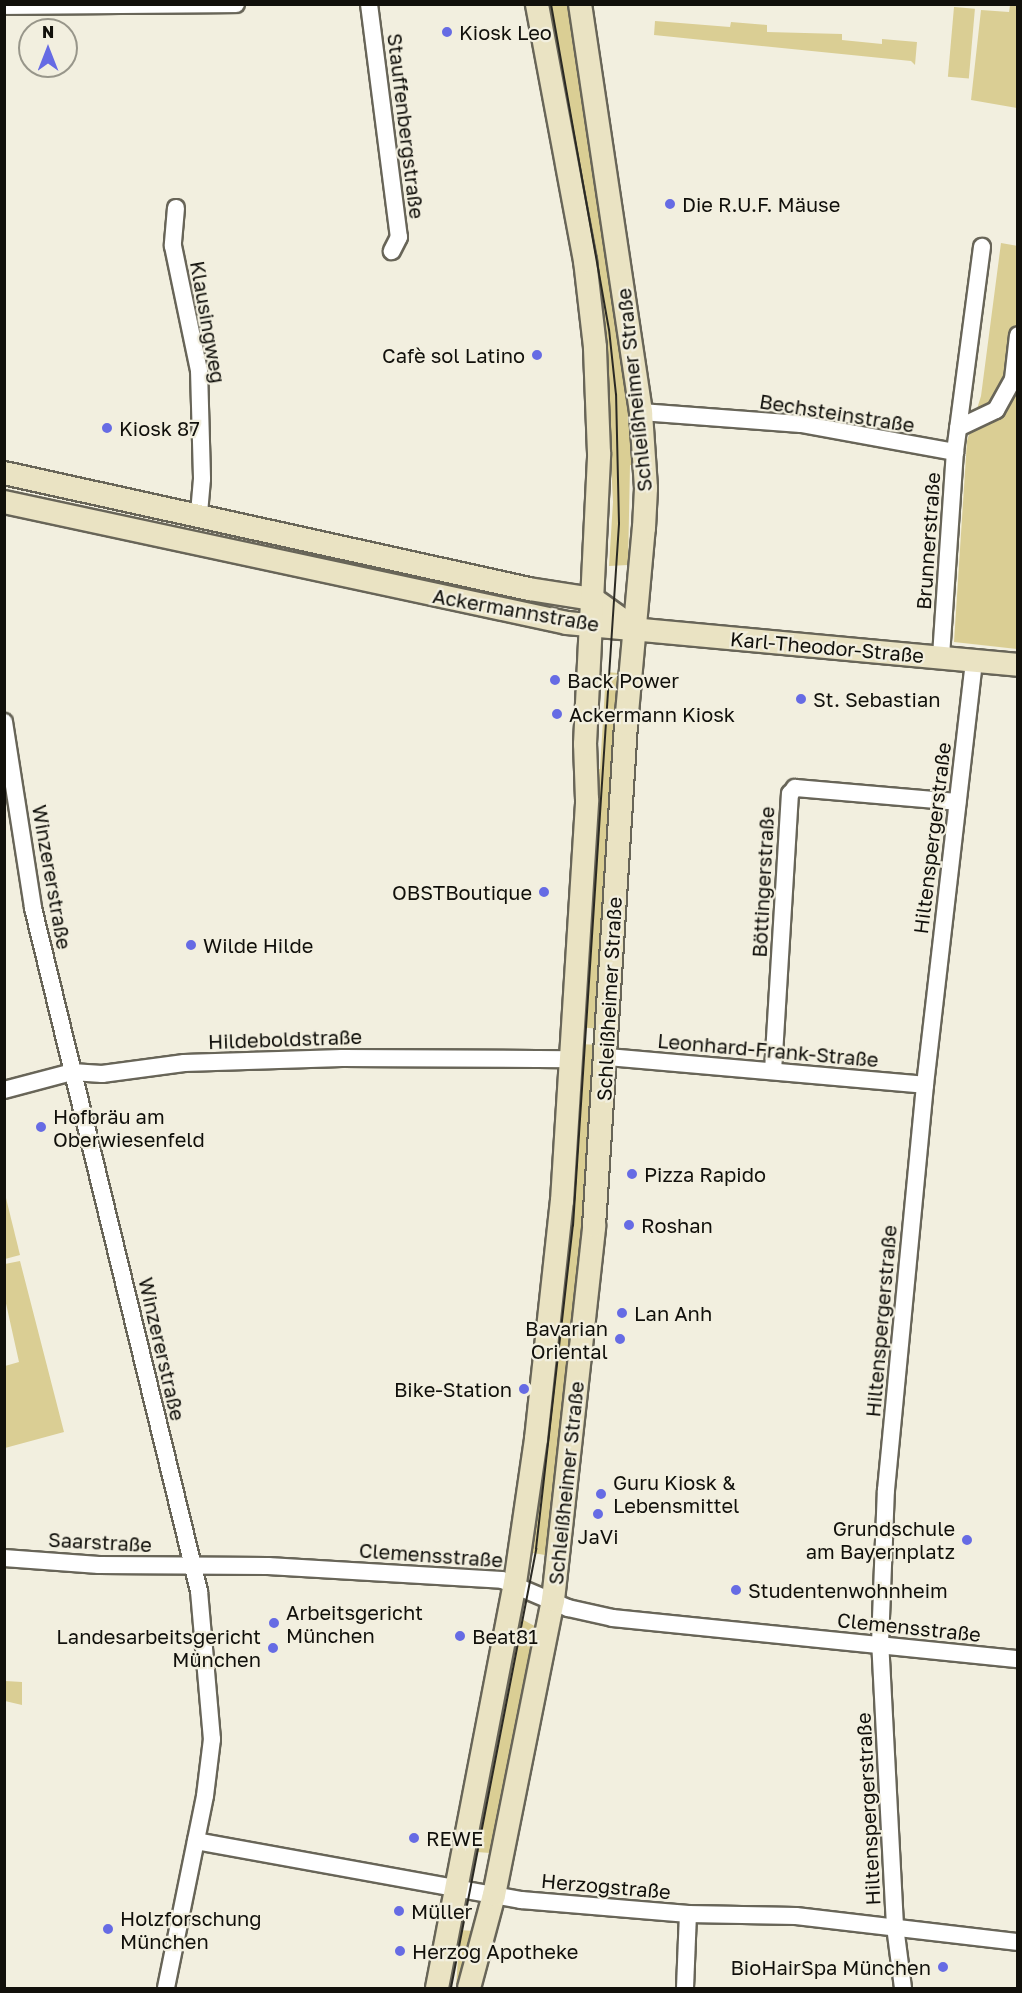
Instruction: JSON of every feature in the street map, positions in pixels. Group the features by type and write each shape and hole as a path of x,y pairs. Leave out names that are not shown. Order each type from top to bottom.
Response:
{"main road":[{"path":"525,4 543,35"},
{"name":"Schleißheimer Straße","path":"437,1989 454,1889 515,1583 556,1267 586,812 599,453 596,347 585,261 537,4"},
{"name":"Schleißheimer Straße","path":"469,1989 494,1896 553,1600 594,1226 646,488 641,412 580,4"},
{"name":"Ackermannstraße","path":"4,473 529,589 593,599 635,629"},
{"name":"Ackermannstraße","path":"4,502 591,626 635,629"},
{"name":"Karl-Theodor-Straße","path":"635,629 941,656 1017,665"}],"street":[{"path":"4,6 236,4"},
{"name":"Stauffenbergstraße","path":"369,4 399,237 392,251"},
{"name":"Klausingweg","path":"176,208 173,246 199,370 202,479 199,516"},
{"name":"Brunnerstraße","path":"941,656 955,452 982,247"},
{"path":"958,428 996,410 1013,379 1017,335"},
{"name":"Bechsteinstraße","path":"641,412 801,424 955,452"},
{"name":"Hiltenspergerstraße","path":"903,1989 895,1926 880,1644 886,1490 925,1086 974,660"},
{"name":"Winzererstraße","path":"4,722 33,908 199,1591 212,1739 196,1841 166,1989"},
{"name":"Böttingerstraße","path":"773,1071 790,794 795,788 957,802"},
{"name":"Leonhard-Frank-Straße","path":"607,1057 925,1086"},
{"name":"Hildeboldstraße","path":"4,1090 72,1072 102,1074 184,1063 342,1058 570,1059"},
{"name":"Saarstraße","path":"4,1558 193,1567"},
{"name":"Clemensstraße","path":"193,1567 268,1566 515,1583 553,1600 622,1619 1017,1659"},
{"name":"Herzogstraße","path":"196,1841 494,1896 688,1914 796,1916 1017,1942"},
{"path":"685,1989 688,1914"}],"shaded area":[{"path":"546,5 567,5 578,74 586,87 638,465 630,465 628,565 609,566 613,502 606,360"},
{"path":"1010,5 1017,5 1017,108 971,100 981,10 1009,12"},
{"path":"954,7 975,9 969,79 948,77"},
{"path":"655,21 730,27 731,22 767,25 767,32 842,34 842,40 882,44 882,39 917,42 915,65 911,61 654,35"},
{"path":"1001,243 1018,246 1017,649 954,642 967,441 981,396"},
{"path":"619,667 624,667 601,1029 577,1027 593,769 600,769 606,672 618,673"},
{"path":"578,1044 602,1045 550,1563 545,1560 545,1555 527,1552"},
{"path":"5,1194 20,1255 4,1259"},
{"path":"20,1261 64,1432 5,1448 5,1366 19,1362 5,1299 5,1264"},
{"path":"518,1617 540,1629 515,1759 509,1758 490,1853 477,1852 472,1851 506,1696"},
{"path":"5,1681 22,1682 22,1705 5,1701"},
{"path":"460,1930 473,1931 469,1988 456,1988"}],"tram line":[{"path":"451,1988 536,1549 573,1226 619,524 616,395 609,330 551,4"}],"place":[{"name":"Kiosk Leo","path":"447,32"},
{"name":"Die R.U.F. Mäuse","path":"670,204"},
{"name":"Cafè sol Latino","path":"537,355"},
{"name":"Kiosk 87","path":"107,428"},
{"name":"Back Power","path":"555,680"},
{"name":"St. Sebastian","path":"801,699"},
{"name":"Ackermann Kiosk","path":"557,714"},
{"name":"OBSTBoutique","path":"544,892"},
{"name":"Wilde Hilde","path":"191,945"},
{"name":"Hofbräu am Oberwiesenfeld","path":"41,1127"},
{"name":"Pizza Rapido","path":"632,1174"},
{"name":"Roshan","path":"629,1225"},
{"name":"Lan Anh","path":"622,1313"},
{"name":"Bavarian Oriental","path":"620,1339"},
{"name":"Bike-Station","path":"524,1389"},
{"name":"Guru Kiosk & Lebensmittel","path":"601,1494"},
{"name":"JaVi","path":"598,1514"},
{"name":"Grundschule am Bayernplatz","path":"967,1540"},
{"name":"Studentenwohnheim","path":"736,1590"},
{"name":"Arbeitsgericht München","path":"274,1623"},
{"name":"Beat81","path":"460,1636"},
{"name":"Landesarbeitsgericht München","path":"273,1648"},
{"name":"REWE","path":"414,1838"},
{"name":"Müller","path":"399,1911"},
{"name":"Holzforschung München","path":"108,1929"},
{"name":"Herzog Apotheke","path":"400,1951"},
{"name":"BioHairSpa München","path":"943,1967"}]}
